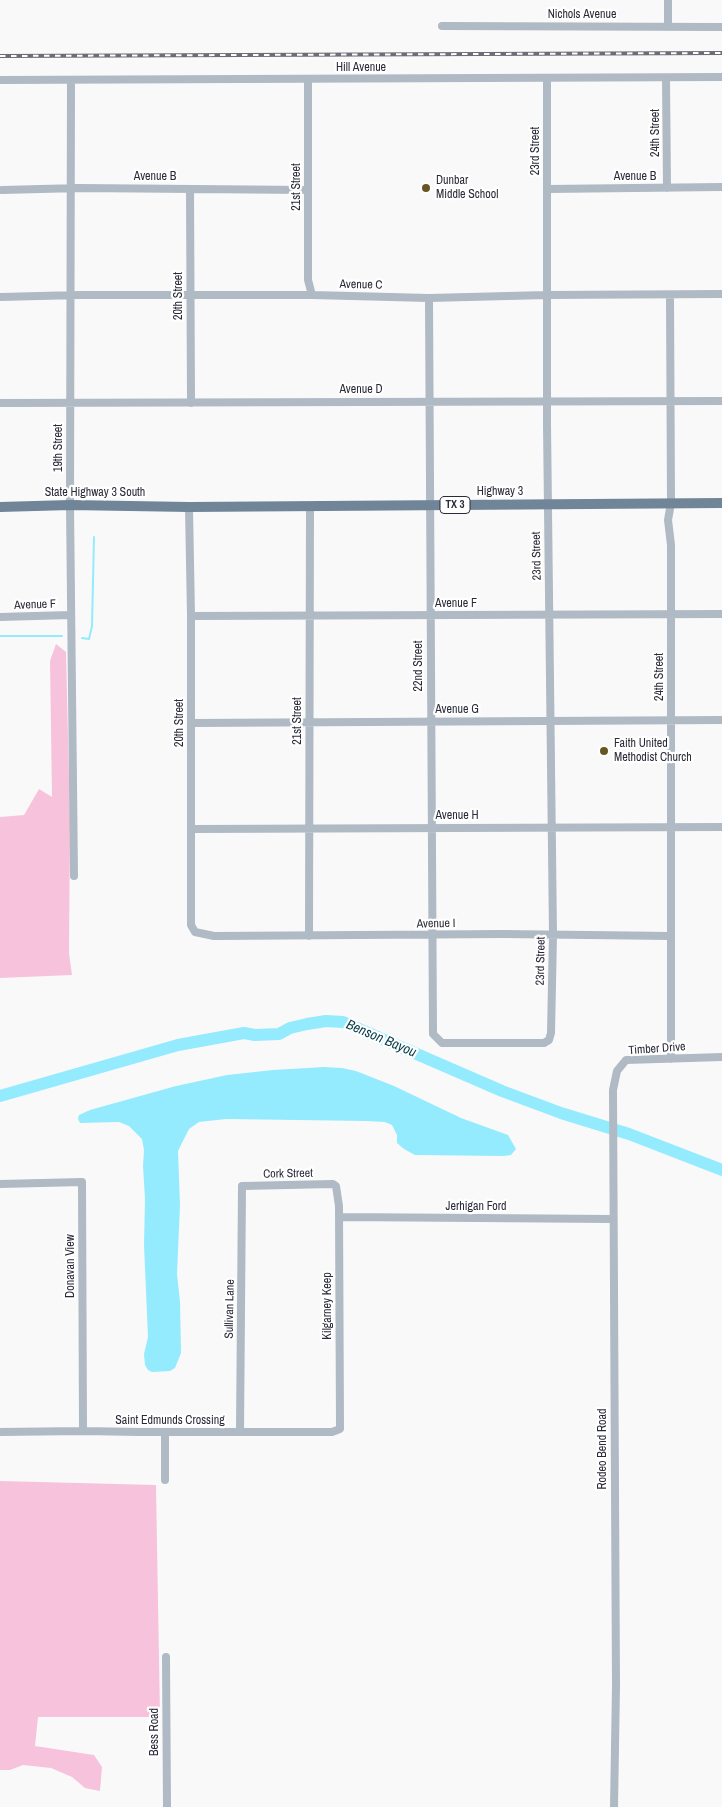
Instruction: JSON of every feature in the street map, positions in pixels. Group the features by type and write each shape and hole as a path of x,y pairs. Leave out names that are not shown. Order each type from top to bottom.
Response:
{"main road":[{"name":"Highway 3","path":"189,507 722,503"},
{"name":"State Highway 3 South","path":"0,507 70,505 189,507"}],"street":[{"path":"668,0 668,27"},
{"name":"Nichols Avenue","path":"442,26 722,27"},
{"name":"Hill Avenue","path":"0,80 722,77"},
{"name":"23rd Street","path":"547,78 547,401 553,935 551,1033"},
{"name":"24th Street","path":"666,78 667,188"},
{"name":"21st Street","path":"308,79 308,280 312,295"},
{"name":"19th Street","path":"71,80 70,505 74,876"},
{"name":"Avenue B","path":"547,189 722,187"},
{"name":"Avenue B","path":"2,190 71,188 308,190"},
{"name":"20th Street","path":"190,189 190,403"},
{"name":"Avenue C","path":"0,297 71,295 312,295 429,298 722,294"},
{"name":"24th Street","path":"670,295 671,504 668,520 671,545 672,721 671,1059"},
{"name":"22nd Street","path":"429,298 433,1034 442,1043 544,1043 549,1040 551,1033"},
{"name":"Avenue D","path":"0,403 722,401"},
{"name":"21st Street","path":"309,936 310,506"},
{"name":"20th Street","path":"189,507 191,925 195,932 200,934"},
{"name":"Avenue F","path":"191,616 722,614"},
{"name":"Avenue F","path":"0,617 71,615"},
{"name":"Avenue G","path":"191,723 722,720"},
{"name":"Avenue H","path":"192,829 722,826"},
{"name":"Avenue I","path":"200,934 214,936 671,936"},
{"name":"Timber Drive","path":"613,1090 617,1071 626,1060 722,1057"},
{"name":"Rodeo Bend Road","path":"613,1090 616,1676 614,1807"},
{"name":"Donavan View","path":"0,1184 82,1182 83,1431"},
{"name":"Cork Street","path":"242,1186 333,1184"},
{"name":"Kilgarney Keep","path":"333,1184 336,1186 339,1217 340,1429"},
{"name":"Sullivan Lane","path":"240,1432 242,1186"},
{"name":"Jerhigan Ford","path":"339,1217 613,1218"},
{"name":"Saint Edmunds Crossing","path":"0,1432 332,1432 340,1429"},
{"path":"165,1432 165,1480"},
{"name":"Bess Road","path":"166,1657 167,1807"}],"shaded area":[{"path":"56,644 66,652 70,820 69,953 72,975 0,978 0,817 24,815 39,789 52,797 50,661"},
{"path":"0,1481 156,1485 160,1717 38,1717 35,1746 94,1755 102,1767 100,1791 85,1788 72,1777 51,1768 23,1765 10,1770 0,1770"}],"water":[{"path":"324,1067 356,1071 394,1086 461,1118 508,1135 516,1149 511,1155 503,1156 415,1155 397,1143 397,1135 392,1125 385,1122 226,1119 199,1122 189,1129 178,1151 180,1205 177,1274 180,1302 181,1353 175,1368 170,1371 152,1372 148,1370 145,1365 144,1354 148,1337 144,1245 144,1150 142,1139 129,1126 119,1122 80,1123 79,1115 90,1110 176,1086 227,1075"}],"waterway":[{"path":"82,638 89,639 92,626 94,537"},
{"path":"0,636 62,636"},
{"name":"Benson Bayou","path":"0,1096 178,1045 244,1033 255,1035 279,1034 290,1028 326,1021 343,1022 502,1091 561,1113 629,1134 722,1170"}],"railway":[{"path":"0,56 722,53"}],"place":[{"name":"Dunbar Middle School","path":"426,188"},
{"name":"Faith United Methodist Church","path":"604,751"}]}
